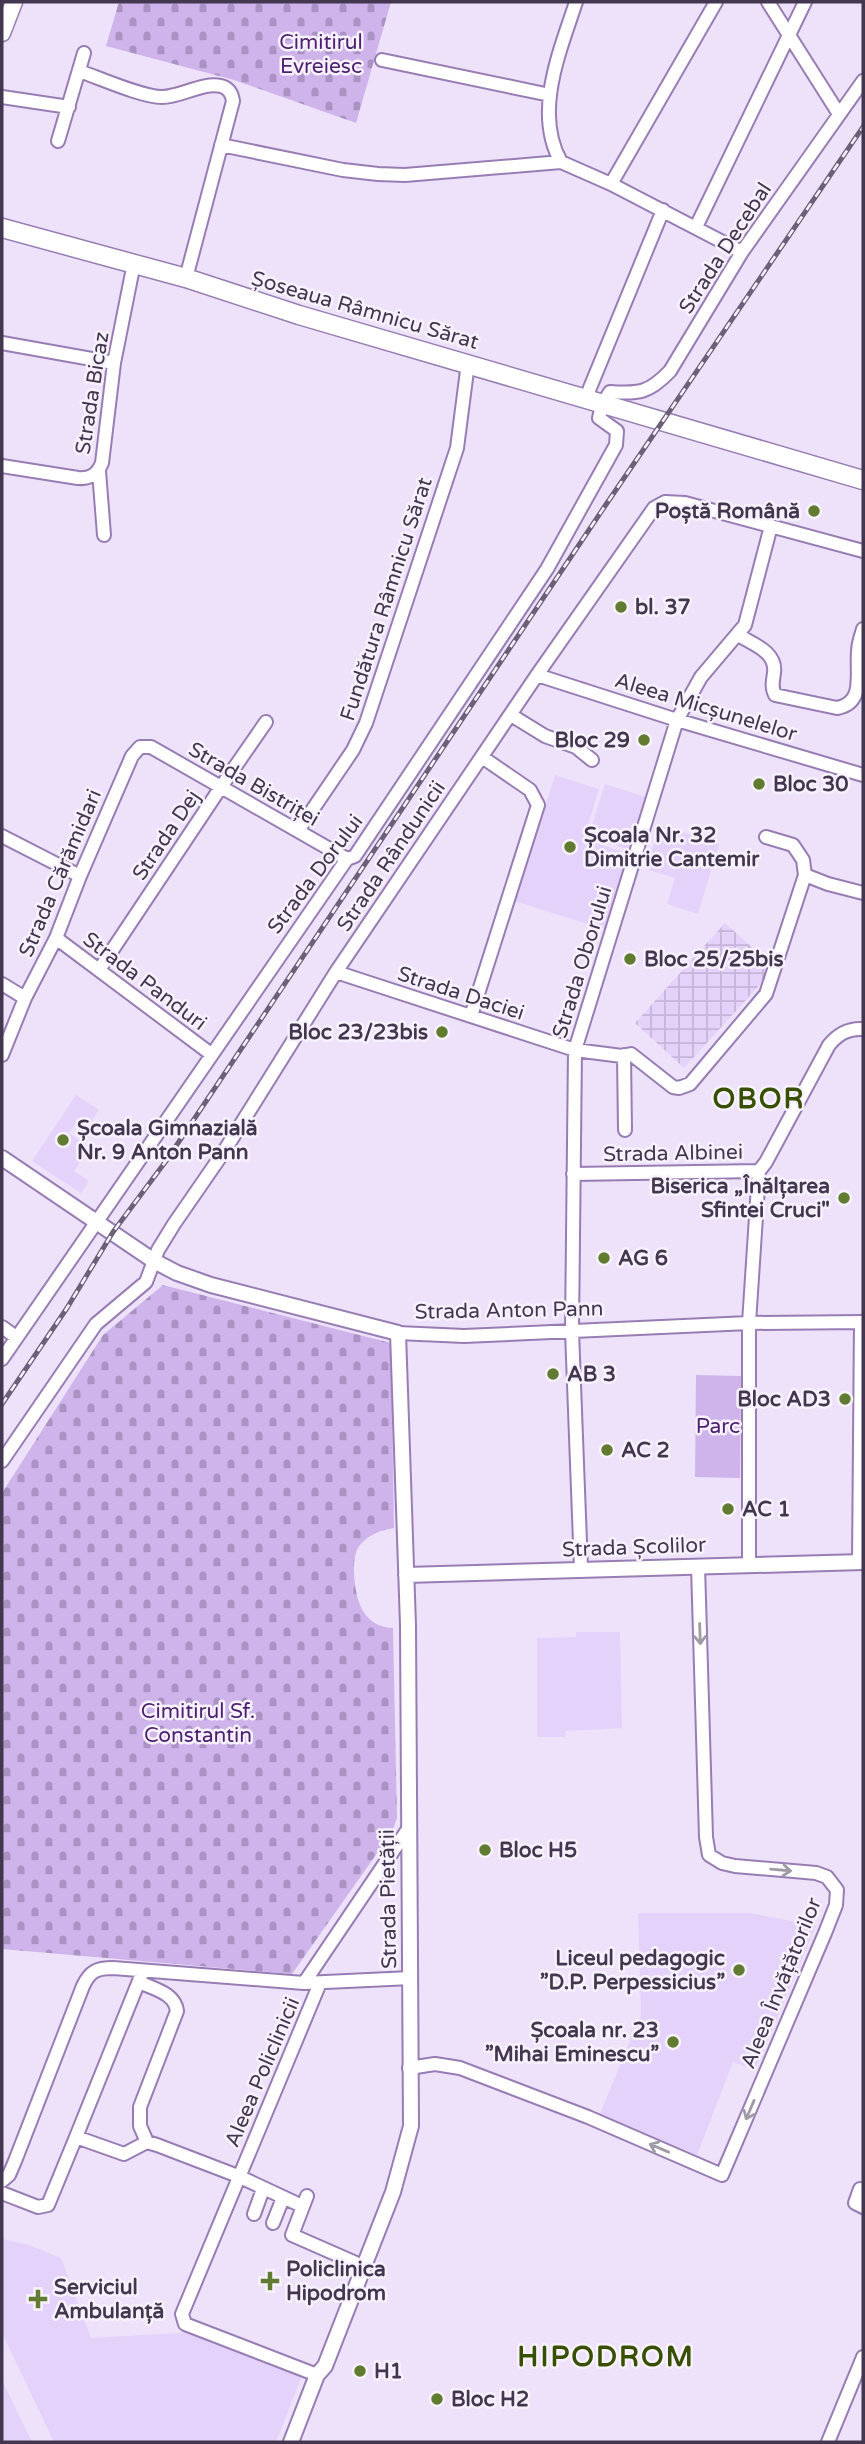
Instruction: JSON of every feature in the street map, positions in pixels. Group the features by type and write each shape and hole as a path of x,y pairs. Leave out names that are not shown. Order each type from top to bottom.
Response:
{"main road":[{"path":"2,33 15,2"},
{"name":"Șoseaua Râmnicu Sărat","path":"2,228 186,278 272,307 863,480"}],"street":[{"path":"561,162 552,146 550,135 550,95 576,2"},
{"path":"611,184 716,2"},
{"path":"768,2 839,114"},
{"path":"696,227 805,2"},
{"path":"58,141 84,53"},
{"path":"382,60 550,95"},
{"path":"79,71 153,96 169,96 217,85 225,87 232,94 233,102 186,278"},
{"name":"Strada Decebal","path":"593,402 610,392 633,394 644,391 653,387 670,371 742,252 863,81"},
{"path":"2,97 69,107"},
{"path":"221,145 344,170 378,174 405,175 561,162 611,184 742,252"},
{"path":"593,402 663,210"},
{"name":"Strada Bicaz","path":"2,466 87,479 99,471 114,363 134,263"},
{"path":"2,343 114,363"},
{"name":"Fundătura Râmnicu Sărat","path":"298,831 353,750 366,723 457,448 468,363"},
{"name":"Strada Dorului","path":"2,1359 347,859 355,856 572,528 618,439 617,431 599,418 593,402"},
{"path":"99,471 104,535"},
{"name":"Strada Rândunicii","path":"2,1461 96,1324 146,1282 153,1261 174,1224 223,1153 335,972 651,512 665,502 685,503 771,526"},
{"path":"771,526 863,551"},
{"name":"Strada Oborului","path":"581,1569 572,1331 575,1050 677,720 701,677 738,635 750,611 771,526"},
{"path":"738,635 773,659 775,668 772,687 775,695 837,708 846,707 855,701 859,690 858,651 863,629"},
{"name":"Aleea Micșunelelor","path":"537,675 863,775"},
{"path":"511,715 545,736 576,747 593,760"},
{"name":"Strada Dej","path":"99,970 220,786 266,722"},
{"name":"Strada Bistriței","path":"140,747 151,747 347,859"},
{"name":"Strada Cărămidari","path":"2,1055 25,998 56,938 132,756 140,747"},
{"path":"471,1016 538,805 530,790 482,757"},
{"path":"2,836 80,876"},
{"path":"625,1130 624,1055 631,1054 673,1087 690,1084 766,994 805,875 803,860 793,845 766,836"},
{"path":"805,875 863,893"},
{"name":"Strada Panduri","path":"56,938 211,1054"},
{"name":"Strada Daciei","path":"335,972 575,1050 624,1055"},
{"path":"2,984 25,998"},
{"name":"Strada Albinei","path":"573,1174 759,1171 829,1045 838,1035 863,1029"},
{"name":"Strada Anton Pann","path":"2,1158 153,1261 177,1273 211,1285 398,1333 464,1336 749,1323 862,1322"},
{"path":"749,1564 749,1323 759,1171"},
{"path":"861,1562 862,1322"},
{"path":"2,1327 16,1337"},
{"name":"Strada Pietății","path":"290,2442 317,2375 325,2366 394,2192 411,2126 406,1575 398,1333"},
{"name":"Strada Școlilor","path":"406,1575 861,1562"},
{"name":"Aleea Învățătorilor","path":"409,2068 435,2064 460,2068 588,2117 722,2175 825,1933 836,1905 837,1891 834,1883 827,1877 816,1873 735,1866 722,1863 709,1855 706,1837 698,1566"},
{"path":"304,1983 408,1829"},
{"name":"Aleea Policlinicii","path":"2,2181 9,2175 88,1977 93,1971 101,1968 141,1977 304,1983 411,1978"},
{"path":"2,2193 38,2207 48,2205 141,1977"},
{"name":"Aleea Policlinicii","path":"141,1977 170,1996 175,2001 177,2011 140,2107 141,2126 148,2142 239,2176"},
{"name":"Aleea Policlinicii","path":"317,2375 186,2324 183,2319 184,2306 320,1983"},
{"path":"76,2137 124,2154 148,2142"},
{"path":"239,2176 283,2198 304,2201 293,2236 365,2267"},
{"path":"254,2214 263,2189"},
{"path":"860,2189 855,2203 863,2207"},
{"path":"273,2223 283,2198"},
{"path":"828,2442 863,2357"}],"shaded area":[{"name":"Școala Nr. 32 Dimitrie Cantemir","path":"555,775 599,789 584,839 632,855 609,931 515,901"},
{"path":"605,784 646,797 630,850 588,837"},
{"path":"659,825 719,844 698,914 667,904 675,878 646,869"},
{"path":"725,923 775,968 684,1068 635,1023"},
{"name":"Școala Gimnazială Nr. 9 Anton Pann","path":"76,1095 99,1110 88,1127 78,1120 69,1133 90,1147 74,1171 89,1181 81,1193 32,1161"},
{"path":"576,1632 620,1632 622,1728 566,1731 565,1737 537,1737 537,1638 576,1637"},
{"path":"638,1913 750,1913 816,1926 755,2070 733,2062 697,2155 600,2114 641,2014"},
{"path":"2,2239 29,2245 61,2258 91,2338 193,2332 302,2376 276,2442 54,2442 2,2333"},
{"path":"2,2380 32,2442 2,2442"}],"green space":[{"name":"Cimitirul Evreiesc","path":"119,2 391,2 356,123 234,80 106,46"},
{"name":"Cimitirul Sf. Constantin","path":"163,1285 391,1343 394,1528 367,1538 360,1545 355,1554 354,1572 356,1592 367,1617 382,1626 393,1628 397,1818 392,1832 292,1974 2,1949 2,1493 103,1335"},
{"name":"Parc","path":"696,1375 741,1376 740,1478 695,1477"}],"railway":[{"path":"2,1404 67,1308 113,1232 166,1161 863,127"}],"place":[{"name":"Poștă Română","path":"814,511"},
{"name":"bl. 37","path":"621,607"},
{"name":"Bloc 29","path":"644,740"},
{"name":"Bloc 30","path":"759,784"},
{"name":"Școala Nr. 32 Dimitrie Cantemir","path":"570,847"},
{"name":"Bloc 25/25bis","path":"630,959"},
{"name":"Bloc 23/23bis","path":"442,1032"},
{"name":"Școala Gimnazială Nr. 9 Anton Pann","path":"63,1140"},
{"name":"Biserica „Înălțarea Sfintei Cruci\"","path":"844,1198"},
{"name":"AG 6","path":"604,1258"},
{"name":"AB 3","path":"553,1374"},
{"name":"Bloc AD3","path":"845,1399"},
{"name":"AC 2","path":"607,1450"},
{"name":"AC 1","path":"728,1509"},
{"name":"Bloc H5","path":"485,1850"},
{"name":"Liceul pedagogic ”D.P. Perpessicius”","path":"739,1970"},
{"name":"Școala nr. 23 ”Mihai Eminescu”","path":"673,2042"},
{"name":"Policlinica Hipodrom","path":"270,2281"},
{"name":"Serviciul Ambulanță","path":"38,2299"},
{"name":"H1","path":"360,2371"},
{"name":"Bloc H2","path":"437,2399"}],"district":[{"name":"OBOR","path":"759,1098"},
{"name":"HIPODROM","path":"606,2356"}]}
